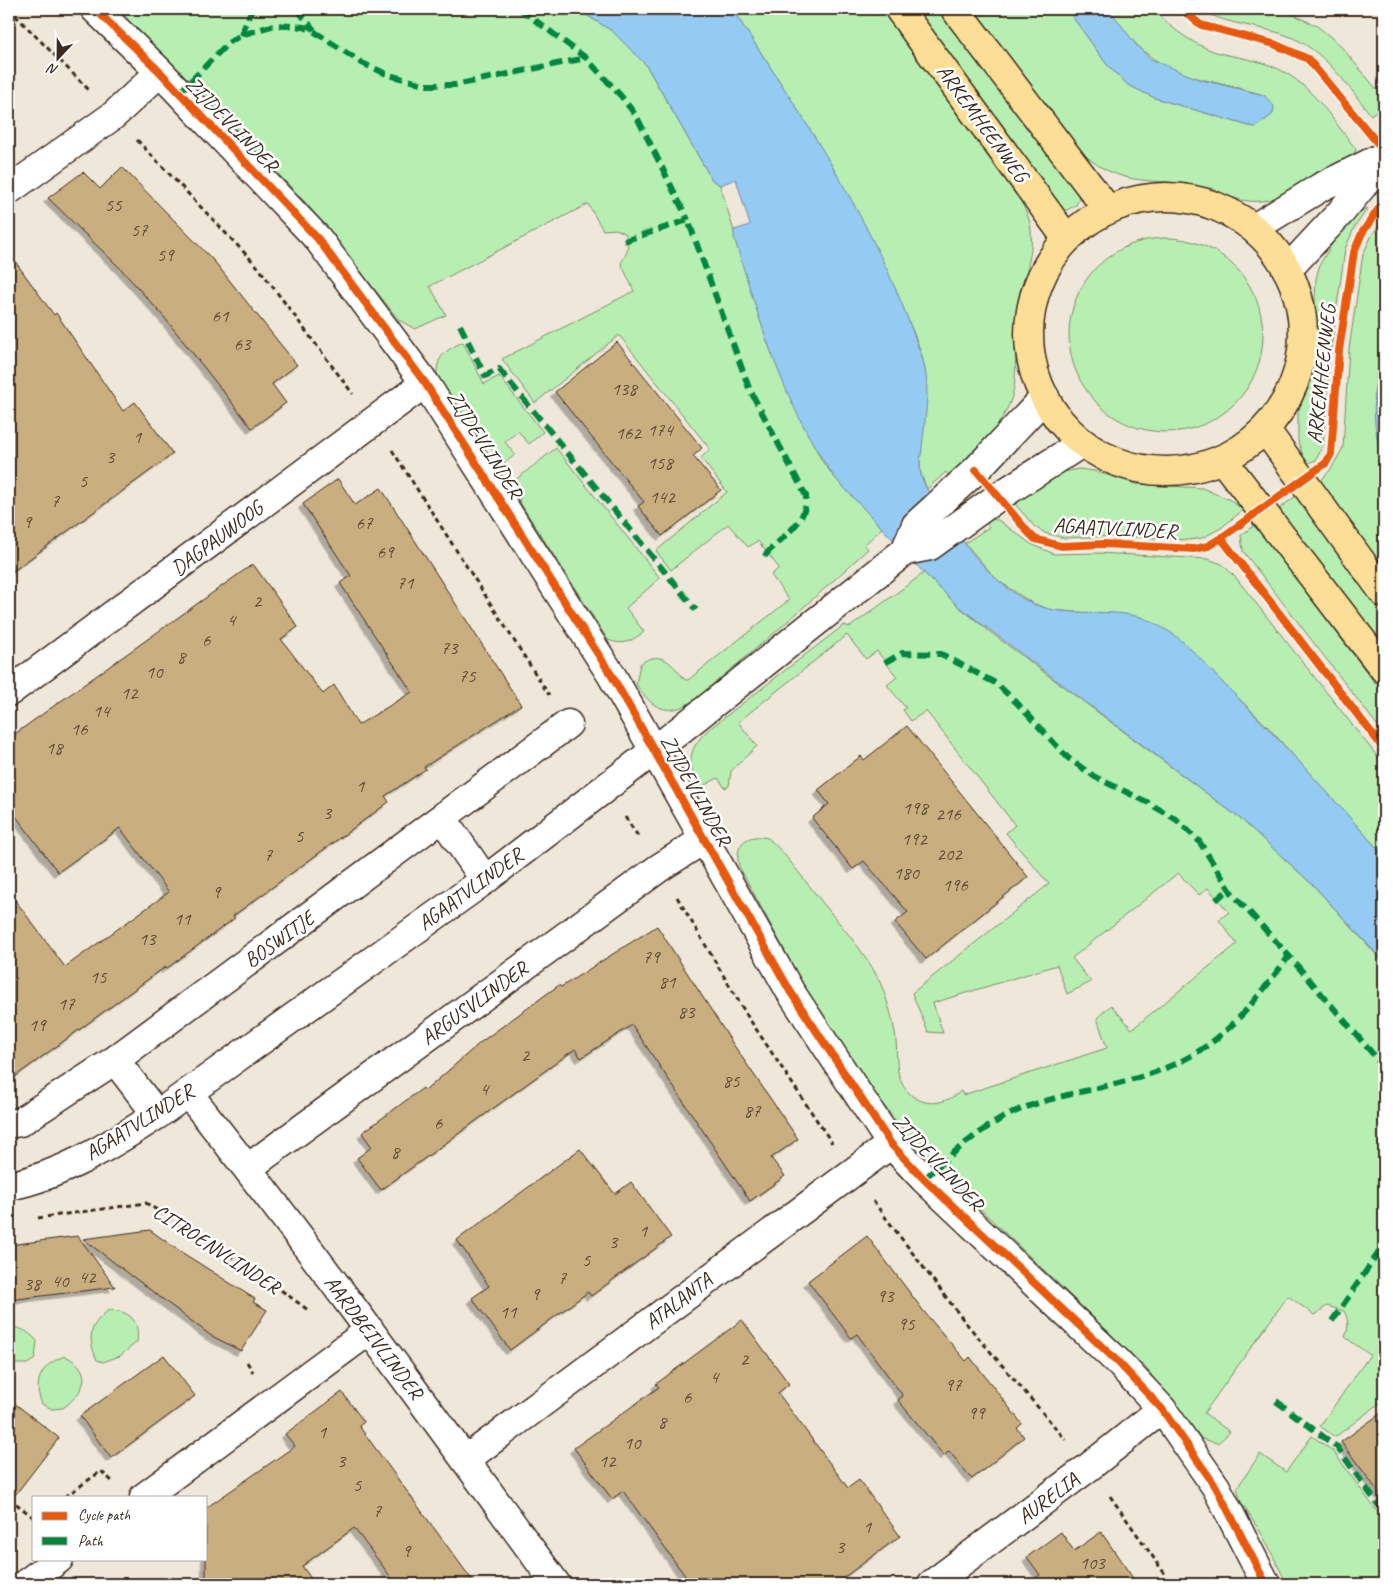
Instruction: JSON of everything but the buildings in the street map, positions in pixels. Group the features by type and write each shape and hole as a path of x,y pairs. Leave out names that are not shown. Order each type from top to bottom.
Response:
{"main road":[{"name":"ARKEMHEENWEG","path":"899,9 1067,238"},
{"path":"955,9 1108,210"},
{"path":"1158,198 1183,198 1208,204 1232,214 1254,228 1272,248 1287,270 1298,296 1303,324 1302,353 1296,381 1283,407 1265,429 1245,447 1222,459 1199,468 1175,471 1150,470 1118,462 1082,443 1055,414 1045,397 1031,357 1030,314 1043,274 1067,238 1086,223 1108,210 1132,201 1158,198"},
{"name":"ARKEMHEENWEG","path":"1265,429 1384,593"},
{"path":"1222,459 1384,670"}],"street":[{"name":"ZIJDEVLINDER","path":"96,9 160,72 318,238 425,383 612,676 790,991 891,1144 924,1179 1118,1362 1162,1409 1216,1487 1266,1584"},
{"path":"9,190 114,115 160,72"},
{"path":"1254,228 1321,187 1384,157"},
{"path":"1287,270 1341,212 1384,157"},
{"name":"DAGPAUWOOG","path":"9,692 425,383"},
{"name":"AGAATVLINDER","path":"906,550 916,525 976,470 1045,397"},
{"name":"AGAATVLINDER","path":"9,1186 32,1181 62,1169 116,1141 157,1115 485,880 654,750 906,550 930,546 975,513 1082,443"},
{"name":"BOSWITJE","path":"9,1124 20,1122 115,1060 443,819 568,724"},
{"path":"443,819 485,880"},
{"name":"ARGUSVLINDER","path":"248,1168 659,868 703,840"},
{"path":"115,1060 157,1115"},
{"name":"AARDBEIVLINDER","path":"188,1093 248,1168 370,1330 556,1584"},
{"name":"ATALANTA","path":"465,1460 891,1144"},
{"path":"145,1496 370,1330"},
{"name":"AURELIA","path":"932,1584 1089,1467 1162,1409"},
{"path":"25,1584 58,1560"},
{"path":"9,1575 20,1584"}],"path":[{"path":"9,9 114,115 258,267 374,421 568,724"},
{"path":"66,1496 101,1471"},
{"path":"9,1498 32,1516"}],"green space":[{"path":"115,9 577,9 612,31 646,65 712,180 720,185 768,344 800,417 822,461 835,478 882,528 864,545 868,549 776,632 693,701 675,709 662,708 652,703 636,684 640,664 647,659 660,658 666,660 685,680 688,680 789,600 771,575 779,568 758,541 748,547 728,524 671,570 656,551 727,492 701,458 710,449 619,335 535,403 502,359 634,291 621,263 628,248 625,233 616,229 603,230 588,204 430,286 446,315 415,329 399,320 305,202 211,103"},
{"path":"732,9 882,9 1011,185 1026,212 1031,230 1031,242 1029,263 1020,291 1016,312 1015,372 1012,396 1003,417 982,444 949,476 946,472 927,489 920,468 926,404 926,378 916,340 881,260 843,186 778,78"},
{"path":"913,9 941,9 1078,195 1079,199 1076,205 1063,212"},
{"path":"973,9 1067,9 1108,66 1128,85 1155,98 1249,126 1256,127 1273,114 1264,95 1195,77 1176,71 1159,62 1142,50 1109,9 1153,9 1176,30 1203,47 1271,66 1296,80 1324,108 1356,149 1355,152 1334,170 1305,187 1261,201 1239,199 1187,184 1134,179 1113,173 1092,161 1070,141"},
{"path":"1199,9 1282,9 1317,26 1338,43 1384,98 1384,104 1371,115 1330,65 1306,45 1292,37 1217,18"},
{"path":"1368,208 1354,228 1345,249 1329,362 1323,445 1316,460 1308,463 1305,462 1298,441 1298,413 1317,353 1316,279 1320,264 1341,229 1355,214"},
{"path":"1384,220 1384,336 1374,393 1378,444 1384,462 1384,571 1319,483 1331,469 1343,448 1349,349 1363,254 1373,233"},
{"path":"1166,238 1194,242 1212,250 1227,260 1241,274 1251,289 1259,307 1263,335 1259,363 1251,381 1241,396 1227,410 1212,420 1194,428 1166,432 1138,428 1120,420 1105,410 1091,396 1081,381 1073,363 1069,335 1073,307 1081,289 1091,274 1105,260 1120,250 1138,242"},
{"path":"463,342 484,384 499,376 543,432 529,444 518,431 505,442 515,455 503,464 485,439 477,437 437,376 438,363 443,354"},
{"path":"556,448 660,578 626,608 644,632 627,642 619,643 608,640 519,501 521,495 514,481"},
{"path":"1079,469 1094,471 1136,484 1202,488 1230,500 1243,510 1221,528 1202,538 1188,540 1120,536 1064,538 1045,533 1035,527 1015,504 1053,474"},
{"path":"1296,496 1300,497 1384,611 1384,652 1280,511 1280,508"},
{"path":"989,519 998,520 1031,544 1054,554 1098,553 1208,559 1222,564 1236,578 1384,765 1384,856 1267,726 1174,635 1140,617 1051,610 1032,603 997,580 965,543 989,527 985,521"},
{"path":"1255,525 1384,695 1384,734 1243,551 1241,535"},
{"path":"924,573 958,606 990,632 1242,820 1314,886 1384,963 1384,1400 1335,1437 1320,1426 1370,1355 1345,1337 1348,1324 1344,1311 1327,1306 1314,1315 1288,1296 1204,1413 1230,1432 1218,1443 1202,1439 1145,1367 946,1176 905,1132 865,1082 814,1005 739,866 738,852 740,846 748,839 754,837 768,838 787,858 850,936 874,970 885,995 895,1033 898,1073 904,1088 916,1098 929,1103 949,1099 961,1091 963,1095 1107,1048 1097,1018 1111,1005 1132,1029 1237,944 1219,920 1229,912 1208,888 1199,895 1178,873 1072,958 1091,982 1067,994 1057,965 933,1003 943,1033 928,1032 912,993 1049,884 1006,833 1015,825 926,711 911,721 903,710 906,708 887,685 897,677 877,651 866,659 847,635 738,722 757,746 731,771 729,786 725,788 718,778 699,788 692,771 691,757 696,744 708,730 844,625 850,627"},
{"path":"109,1310 123,1312 132,1318 138,1334 137,1342 120,1356 103,1362 97,1360 91,1338 97,1321"},
{"path":"9,1327 24,1331 37,1341 35,1359 27,1364 9,1364"},
{"path":"65,1356 80,1368 84,1381 71,1402 63,1408 52,1409 42,1404 39,1396 39,1381 41,1374 50,1364"},
{"path":"1312,1436 1333,1451 1384,1521 1384,1584 1287,1584 1263,1536 1241,1502 1237,1488 1260,1454 1286,1472"}],"water":[{"path":"577,9 732,9 814,135 864,223 906,314 923,361 927,382 927,404 920,469 926,487 938,508 964,543 992,575 1015,594 1027,601 1040,607 1054,610 1119,613 1140,617 1170,632 1198,656 1286,747 1384,856 1384,962 1314,886 1242,820 958,606 924,573 835,478 801,422 763,331 734,237 734,230 750,225 736,179 720,185 712,180 646,65 612,31"},
{"path":"1067,9 1109,9 1137,46 1151,59 1198,79 1264,95 1274,106 1273,114 1256,127 1249,126 1155,98 1128,85 1108,66"},
{"path":"1384,336 1384,462 1379,446 1374,414 1376,384"}],"marked path":[{"path":"241,35 252,9"},
{"path":"297,9 314,30"},
{"path":"520,9 586,58 621,96 637,117 688,220"},
{"path":"178,94 228,43 241,35 275,25 304,27 315,32 362,63 389,75 427,85 455,85 586,58"},
{"path":"624,241 688,220 749,388 806,496 805,506 797,523 764,557"},
{"path":"460,325 485,376 499,369 696,610"},
{"path":"885,663 902,653 941,654 997,684 1068,758 1095,777 1147,802 1177,820 1199,841 1232,893 1289,956"},
{"path":"1216,900 1229,889"},
{"path":"924,1179 973,1137 1014,1112 1051,1099 1141,1077 1185,1059 1205,1047 1240,1017 1289,956 1384,1067"},
{"path":"1332,1321 1379,1252 1384,1235"},
{"path":"1276,1401 1337,1447 1384,1513"}],"cycle path":[{"path":"95,9 160,72 318,239 425,383 612,676 790,991 891,1144 924,1179 1118,1362 1162,1409 1216,1487 1266,1584"},
{"path":"1181,9 1201,25 1274,44 1308,59 1384,151"},
{"path":"1384,201 1362,233 1354,252 1339,351 1331,454 1326,463 1221,538 1384,749"},
{"path":"976,470 1035,539 1061,546 1103,544 1194,549 1208,546 1221,538"}]}
